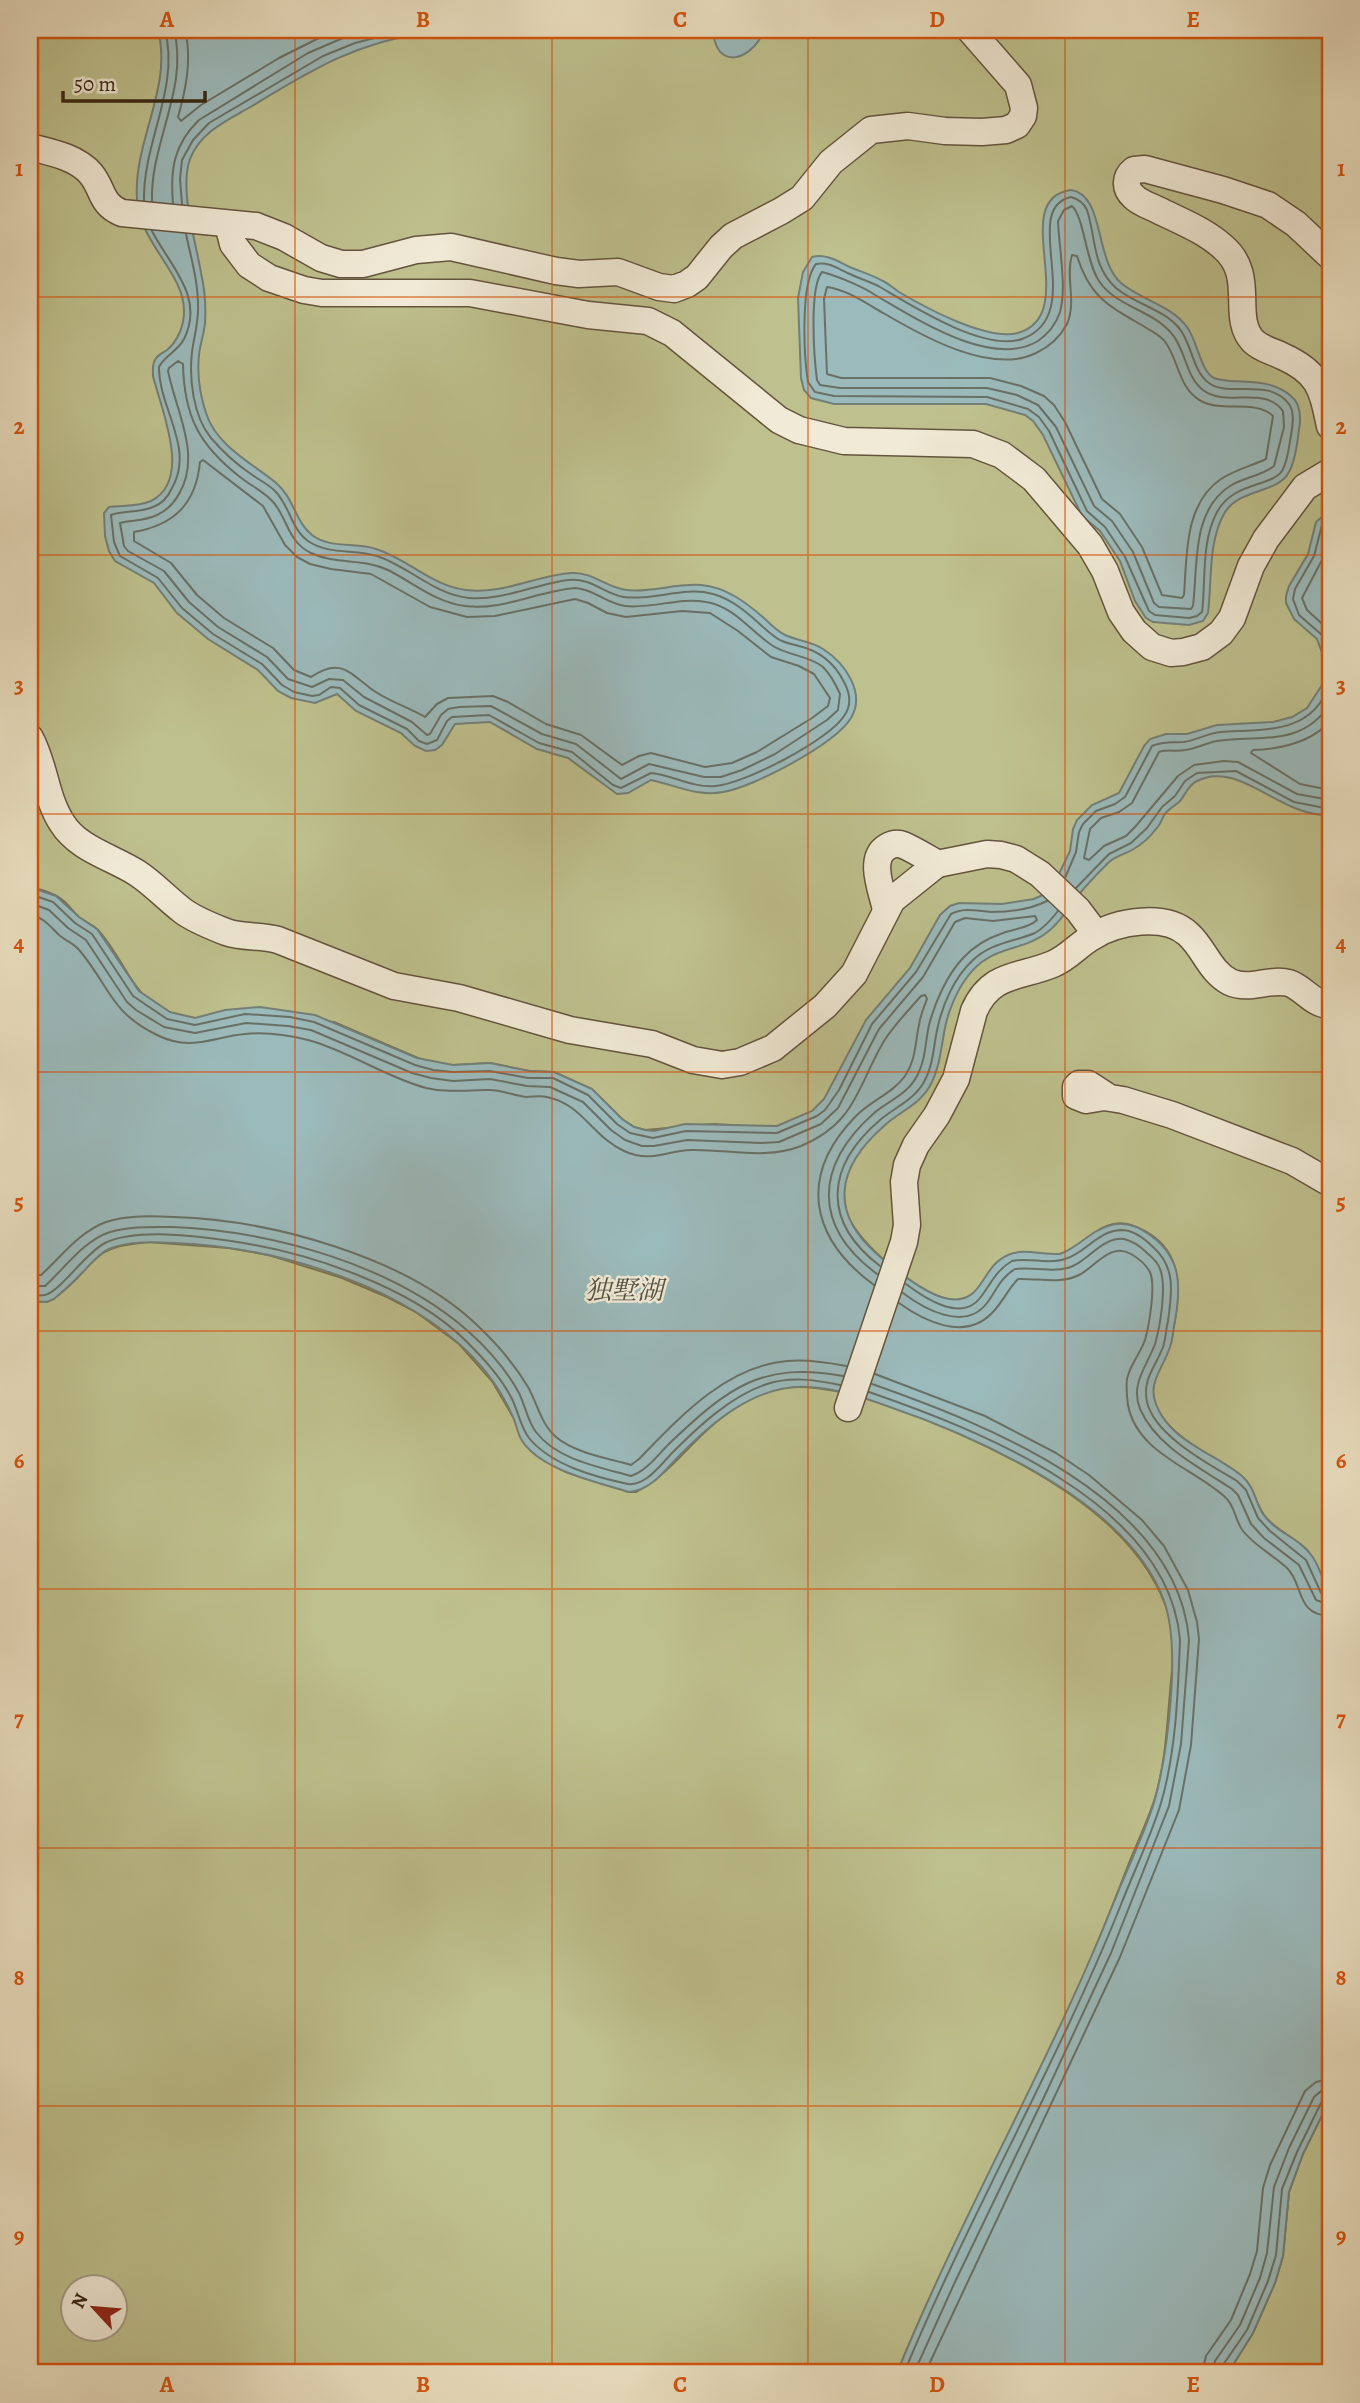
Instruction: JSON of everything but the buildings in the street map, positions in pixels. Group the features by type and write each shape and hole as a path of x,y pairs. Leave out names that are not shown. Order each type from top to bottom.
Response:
{"lane":[{"path":"30,147 79,164 93,177 108,205 122,213 263,228 321,258 341,264 363,264 416,250 451,247 556,271 579,274 615,272 664,289 678,288 697,277 733,236 802,198 831,162 871,130 908,126 982,132 1006,130 1017,125 1023,116 1024,108 1018,85 970,30"},
{"path":"1330,256 1290,219 1259,202 1145,169 1134,170 1128,176 1127,186 1135,198 1202,232 1234,258 1241,276 1244,319 1249,335 1261,347 1296,362 1313,376 1324,395 1330,426"},
{"path":"229,224 233,244 249,265 267,278 296,288 322,293 470,293 580,314 648,321 672,333 779,420 799,430 853,442 962,444 993,451 1018,465 1034,479 1098,558 1126,621 1148,645 1166,652 1196,649 1208,644 1221,633 1231,619 1251,566 1266,539 1305,487 1330,472"},
{"path":"30,738 52,805 69,833 86,846 136,873 195,918 233,934 278,940 394,986 449,996 576,1032 652,1044 699,1062 722,1065 740,1062 773,1048 793,1034 845,987 868,950 886,910 898,893 938,864 994,854 1016,859 1044,877 1078,910 1097,934"},
{"path":"886,910 877,868 878,858 883,850 892,845 902,845 938,864"},
{"path":"849,1404 907,1225 904,1182 907,1165 956,1079 978,1001 996,983 1009,976 1058,962 1097,934 1118,927 1157,921 1170,923 1190,935 1214,968 1231,982 1246,985 1287,983 1319,1003 1330,1005"},
{"path":"1108,1097 1163,1112 1251,1144 1300,1164 1330,1183"}],"green space":[{"path":"30,30 1330,30 1330,1594 1308,1553 1268,1520 1245,1479 1178,1434 1159,1412 1153,1392 1171,1342 1177,1304 1177,1275 1167,1251 1146,1232 1131,1225 1111,1224 1078,1246 1060,1254 1021,1254 1005,1257 995,1265 969,1298 951,1300 918,1286 870,1247 849,1217 845,1203 845,1182 776,1126 714,1124 645,1130 622,1119 592,1089 554,1072 529,1071 490,1063 434,1063 334,1022 195,1018 175,1015 146,998 96,928 80,918 57,896 30,887"},
{"path":"148,1242 229,1248 269,1255 342,1278 387,1297 416,1312 459,1344 492,1381 513,1417 566,1472 629,1492 636,1492 660,1476 713,1424 750,1399 777,1389 804,1387 834,1391 902,1410 935,1423 968,1437 1044,1477 1068,1492 1111,1527 1147,1569 1170,1619 1173,1646 1165,1747 1154,1801 1076,1993 939,2277 897,2373 30,2373 30,1301 51,1299 69,1286 100,1255 123,1246"},
{"path":"1330,2099 1330,2373 1228,2373 1253,2333 1275,2283 1283,2256 1289,2192 1303,2154"}],"water":[{"path":"158,30 524,30 492,38 426,33 377,43 334,60 294,81 225,122 201,141 190,159 186,186 205,298 205,323 198,362 204,406 211,424 226,444 281,488 306,530 312,535 335,544 368,547 388,553 454,588 493,590 546,577 580,573 626,590 701,585 727,592 751,607 782,633 818,646 839,662 851,679 856,699 851,718 842,728 829,740 793,763 754,782 713,793 695,792 651,780 628,793 617,794 568,758 537,749 490,722 455,724 442,745 435,750 426,751 415,746 401,733 356,711 337,694 315,703 291,698 278,691 258,670 208,639 177,613 154,583 115,561 105,536 104,513 109,507 151,501 163,491 170,477 171,443 153,376 153,364 174,342 184,317 177,284 145,230 137,199 137,177 160,73"},
{"path":"711,30 763,30 749,51 737,57 730,57 719,50"},
{"path":"1071,190 1082,194 1095,215 1112,272 1129,289 1180,319 1187,327 1210,375 1220,380 1262,383 1277,387 1294,399 1300,412 1297,446 1293,462 1284,479 1239,500 1224,514 1215,537 1208,613 1203,621 1189,625 1153,622 1146,618 1135,601 1120,561 1100,531 1082,516 1043,435 1025,415 986,404 834,404 811,398 804,390 801,378 798,298 803,272 812,257 827,257 874,277 957,322 990,332 1018,333 1036,322 1045,304 1044,213 1053,198"},
{"name":"独墅湖","path":"1330,510 1330,815 1294,808 1229,777 1213,776 1194,783 1166,813 1151,835 1135,848 1109,862 1050,930 1029,943 996,954 975,968 962,985 950,1009 931,1084 921,1097 868,1142 848,1173 845,1190 851,1222 862,1239 912,1281 931,1293 949,1299 969,1296 992,1268 1008,1255 1027,1252 1060,1254 1104,1227 1116,1224 1132,1225 1145,1232 1161,1244 1174,1263 1178,1284 1177,1308 1171,1344 1155,1381 1156,1405 1179,1435 1247,1481 1268,1520 1301,1544 1312,1556 1330,1594 1330,2099 1303,2154 1289,2192 1283,2256 1275,2283 1253,2333 1228,2373 897,2373 949,2255 1089,1962 1151,1812 1164,1754 1172,1671 1169,1621 1154,1579 1140,1558 1106,1521 1044,1477 956,1432 868,1399 828,1389 789,1388 752,1399 735,1408 704,1432 656,1480 637,1491 629,1492 570,1473 541,1459 529,1450 521,1439 502,1395 489,1376 458,1343 429,1320 396,1301 323,1270 246,1251 156,1242 132,1243 116,1246 101,1254 54,1299 47,1302 30,1301 30,887 56,896 97,929 139,991 170,1012 195,1018 225,1010 260,1007 315,1015 417,1058 453,1065 490,1063 529,1071 554,1072 592,1089 622,1119 645,1130 654,1131 685,1124 777,1126 812,1111 824,1099 866,1020 910,968 940,915 950,906 959,903 1002,904 1034,899 1047,893 1070,851 1077,820 1092,805 1119,793 1150,739 1166,734 1187,734 1217,725 1273,722 1292,717 1307,708 1322,685 1325,661 1317,639 1294,619 1286,603 1286,596 1308,554 1316,522"}]}
